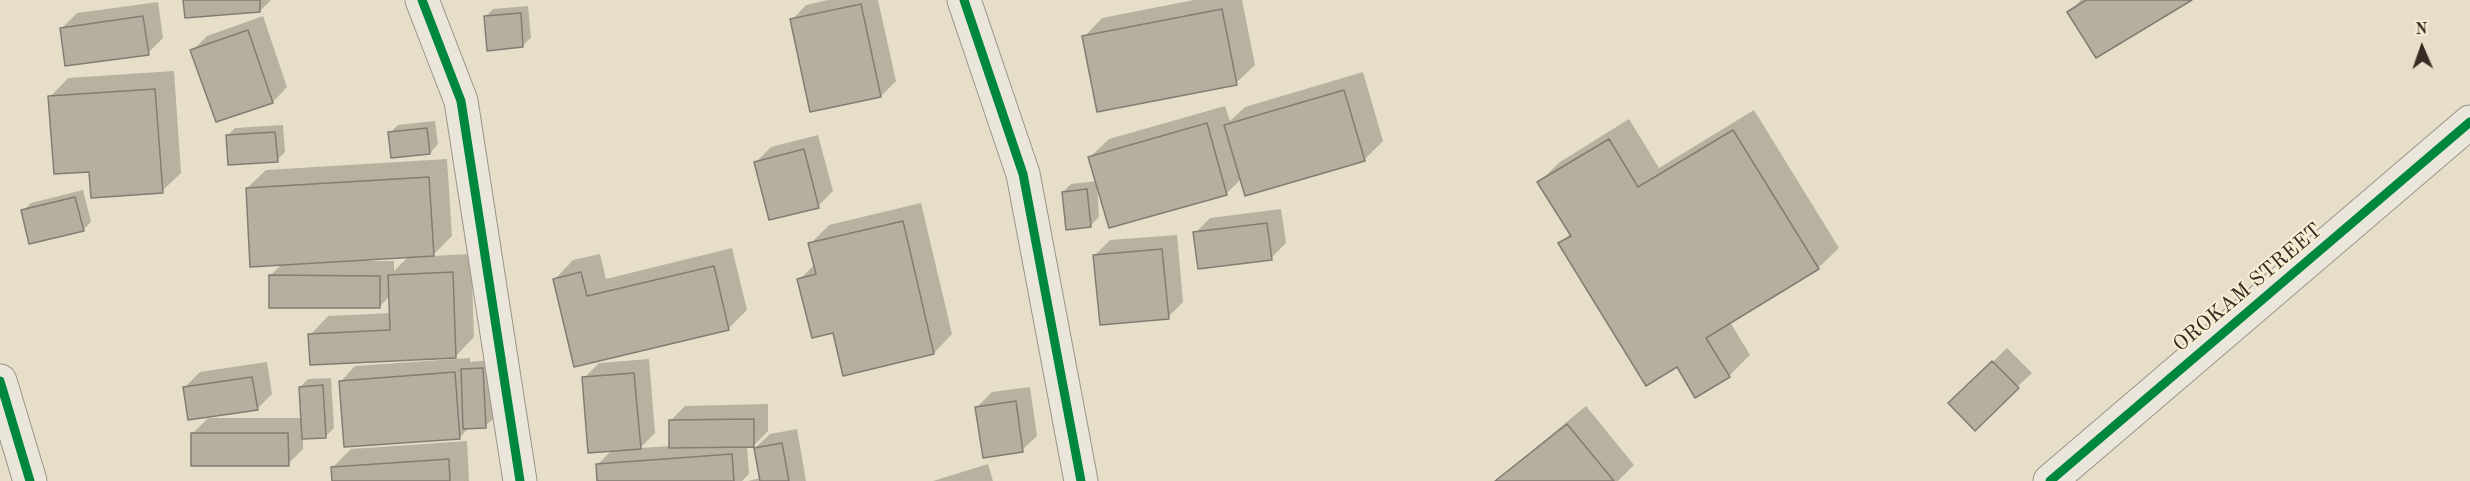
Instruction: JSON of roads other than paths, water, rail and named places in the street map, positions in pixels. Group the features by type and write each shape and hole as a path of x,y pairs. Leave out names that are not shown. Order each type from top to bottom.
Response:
{"street":[{"path":"422,0 461,100 520,481"},
{"path":"964,0 1023,174 1081,481"},
{"name":"OROKAM STREET","path":"2050,481 2470,122"},
{"path":"0,381 30,481"}]}
